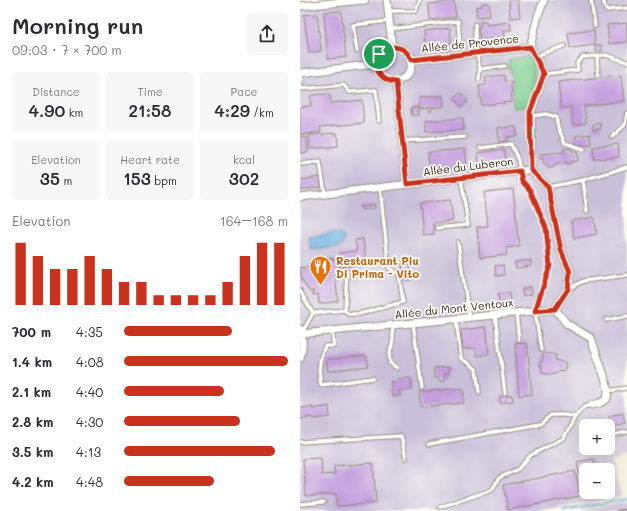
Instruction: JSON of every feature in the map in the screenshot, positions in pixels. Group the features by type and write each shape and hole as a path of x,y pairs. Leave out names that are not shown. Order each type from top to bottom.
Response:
{"street":[{"path":"300,6 365,0"},
{"path":"387,0 392,47 387,48 379,54 376,64 377,70 384,79 396,82 407,184"},
{"path":"544,0 530,47 544,74 530,112 531,170 548,187 561,250 570,272 568,289 555,309 567,324 591,338 606,380 608,391 606,399 600,403 592,405"},
{"name":"Allée de Provence","path":"392,47 402,48 406,51 411,60 412,66 406,77 396,82"},
{"name":"Allée de Provence","path":"411,60 530,47"},
{"path":"300,74 376,64"},
{"name":"Allée du Luberon","path":"300,197 531,170"},
{"name":"Allée du Mont Ventoux","path":"300,333 555,309"},
{"path":"300,333 303,349 300,358"}],"lane":[{"path":"388,11 416,11 420,0"},
{"path":"592,0 596,26"},
{"path":"603,0 606,10 627,8"},
{"path":"357,50 353,25 389,21"},
{"path":"390,29 458,21 460,45"},
{"path":"475,24 475,47 480,69 479,79"},
{"path":"537,59 541,54 564,46"},
{"path":"544,74 578,70 577,63 583,57 606,55 627,62"},
{"path":"597,56 598,74"},
{"path":"480,69 505,66"},
{"path":"300,74 301,89 344,85 350,92 376,90 379,121"},
{"path":"612,136 626,125 627,113"},
{"path":"530,117 546,114 556,117 558,127 565,143 584,149"},
{"path":"402,141 465,137"},
{"path":"480,148 511,144 518,160 522,181 530,190 546,228 550,266 535,311 541,350"},
{"path":"300,164 320,162 325,194"},
{"path":"548,187 582,180 627,167"},
{"path":"437,228 468,225 461,178"},
{"path":"582,180 587,211"},
{"path":"347,272 345,310 348,314 360,314 403,302 399,274 389,268 380,188"},
{"path":"458,242 469,317"},
{"path":"568,289 583,282 627,275"},
{"path":"300,291 313,313"},
{"path":"313,313 345,310"},
{"path":"300,333 313,313"},
{"path":"516,313 519,340"},
{"path":"495,315 505,393"},
{"path":"606,320 627,316"},
{"path":"456,319 461,359 469,362 476,369 480,392"},
{"path":"413,323 422,388"},
{"path":"392,325 393,343 388,356 390,363 397,368"},
{"path":"332,331 334,346 325,346 320,356 319,374 321,385 373,378"},
{"path":"608,391 627,388"},
{"path":"440,507 492,490 499,478 518,469 531,455 564,438 575,417 584,407 592,405"},
{"path":"429,444 540,424 551,415 575,417"},
{"path":"615,435 627,432"},
{"path":"300,442 401,436 406,458"},
{"path":"300,504 324,502"}],"shaded area":[{"path":"333,0 627,0 627,238 609,241 627,239 627,456 611,460 612,463 579,463 579,499 605,499 541,511 300,511 300,3"},
{"path":"615,474 621,496 615,497"},
{"path":"627,502 627,511 580,511 618,504"}],"green space":[{"path":"529,57 533,60 534,66 532,95 527,107 513,108 512,81 509,68 509,59"}],"water":[{"path":"334,233 340,234 343,237 344,239 342,245 339,247 311,250 309,237"}],"building":[{"path":"509,0 518,0 520,17 510,18"},
{"path":"454,1 456,17 430,20 429,4"},
{"path":"482,3 489,3 490,16 477,17 476,7 482,6"},
{"path":"341,11 346,57 328,59 324,12"},
{"path":"317,14 321,51 309,53 304,15"},
{"path":"480,21 486,21 487,25 510,22 511,30 504,30 505,37 480,40 478,26 481,26"},
{"path":"627,23 627,42 609,44 607,25"},
{"path":"450,28 451,43 425,46 424,31"},
{"path":"594,30 595,45 570,48 568,33"},
{"path":"595,45 601,45 602,51 596,51"},
{"path":"504,75 505,82 511,82 512,102 481,105 479,86 486,85 485,77"},
{"path":"621,75 624,101 584,106 586,123 573,125 571,107 561,108 558,82"},
{"path":"461,93 468,101 461,107 454,98"},
{"path":"328,94 330,96 331,103 362,100 364,123 320,127 321,132 300,135 300,107 311,106 310,98 312,95"},
{"path":"443,96 444,106 431,108 432,111 428,112 428,108 420,109 419,98"},
{"path":"418,107 419,115 412,116 411,108"},
{"path":"463,118 464,130 426,132 426,121"},
{"path":"600,123 601,129 593,130 593,125"},
{"path":"516,127 517,136 506,137 507,141 499,142 498,128"},
{"path":"337,133 338,146 310,149 309,135"},
{"path":"590,134 591,144 576,145 575,136"},
{"path":"300,137 307,137 308,152 300,153"},
{"path":"618,144 619,157 594,159 593,147"},
{"path":"571,148 572,151 577,151 578,161 569,162 570,164 566,164 566,162 555,164 555,167 548,168 547,164 544,165 543,158 540,159 540,154 564,152 563,149"},
{"path":"465,149 467,167 430,171 428,152"},
{"path":"494,149 494,151 504,150 505,163 479,165 478,153 492,151"},
{"path":"320,177 321,187 300,190 300,180"},
{"path":"513,189 519,246 506,248 507,255 480,258 477,227 488,226 484,192"},
{"path":"450,200 453,221 433,223 434,234 423,235 420,203"},
{"path":"375,205 375,208 361,210 360,207"},
{"path":"594,217 597,234 574,238 571,221"},
{"path":"363,239 366,262 358,263 359,265 340,267 339,253 357,251 355,240"},
{"name":"Restaurant Piu Di Prima - Vito","path":"333,258 333,260 338,260 340,273 335,274 338,301 319,304 318,294 313,295 313,291 310,292 302,280 300,268 315,266 314,260"},
{"path":"531,260 531,266 516,268 515,262"},
{"path":"402,264 410,264 412,280 404,280"},
{"path":"503,265 504,275 496,276 495,266"},
{"path":"531,287 532,294 523,296 522,289"},
{"path":"509,293 510,301 499,302 498,294"},
{"path":"486,327 489,354 477,356 476,348 463,349 461,330"},
{"path":"527,343 532,394 519,396 515,344"},
{"path":"544,353 556,355 555,360 566,363 564,371 559,370 558,373 550,375 542,373 542,366 540,366"},
{"path":"367,356 368,366 328,371 326,360"},
{"path":"449,367 449,373 445,373 445,381 440,382 439,378 434,378 434,368"},
{"path":"411,378 412,390 399,391 400,396 392,397 390,382 398,381 398,379"},
{"path":"463,388 464,403 421,407 419,392"},
{"path":"512,395 513,401 500,403 500,396"},
{"path":"329,406 330,417 300,419 300,408 312,407 312,409"},
{"path":"623,413 625,423 615,426 615,419 610,419 609,416"},
{"path":"321,458 322,475 335,474 334,466 373,463 376,503 337,506 336,494 306,496 303,459"},
{"path":"594,459 595,463 579,463 579,473 577,462"},
{"path":"575,471 579,496 508,510 503,485"},
{"path":"627,509 627,511 617,511 617,510"}],"waterway":[{"path":"563,511 627,499"}],"place":[{"name":"Restaurant Piu Di Prima - Vito","path":"321,286"}],"route":[{"path":"397,47 406,51 411,60 530,47 544,74 530,112 531,170 548,187 561,250 570,272 568,289 555,309 535,311 550,266 546,228 530,190 522,181 520,171 407,184 396,82 384,79 380,75 376,64 379,54 387,48 397,47"}]}
